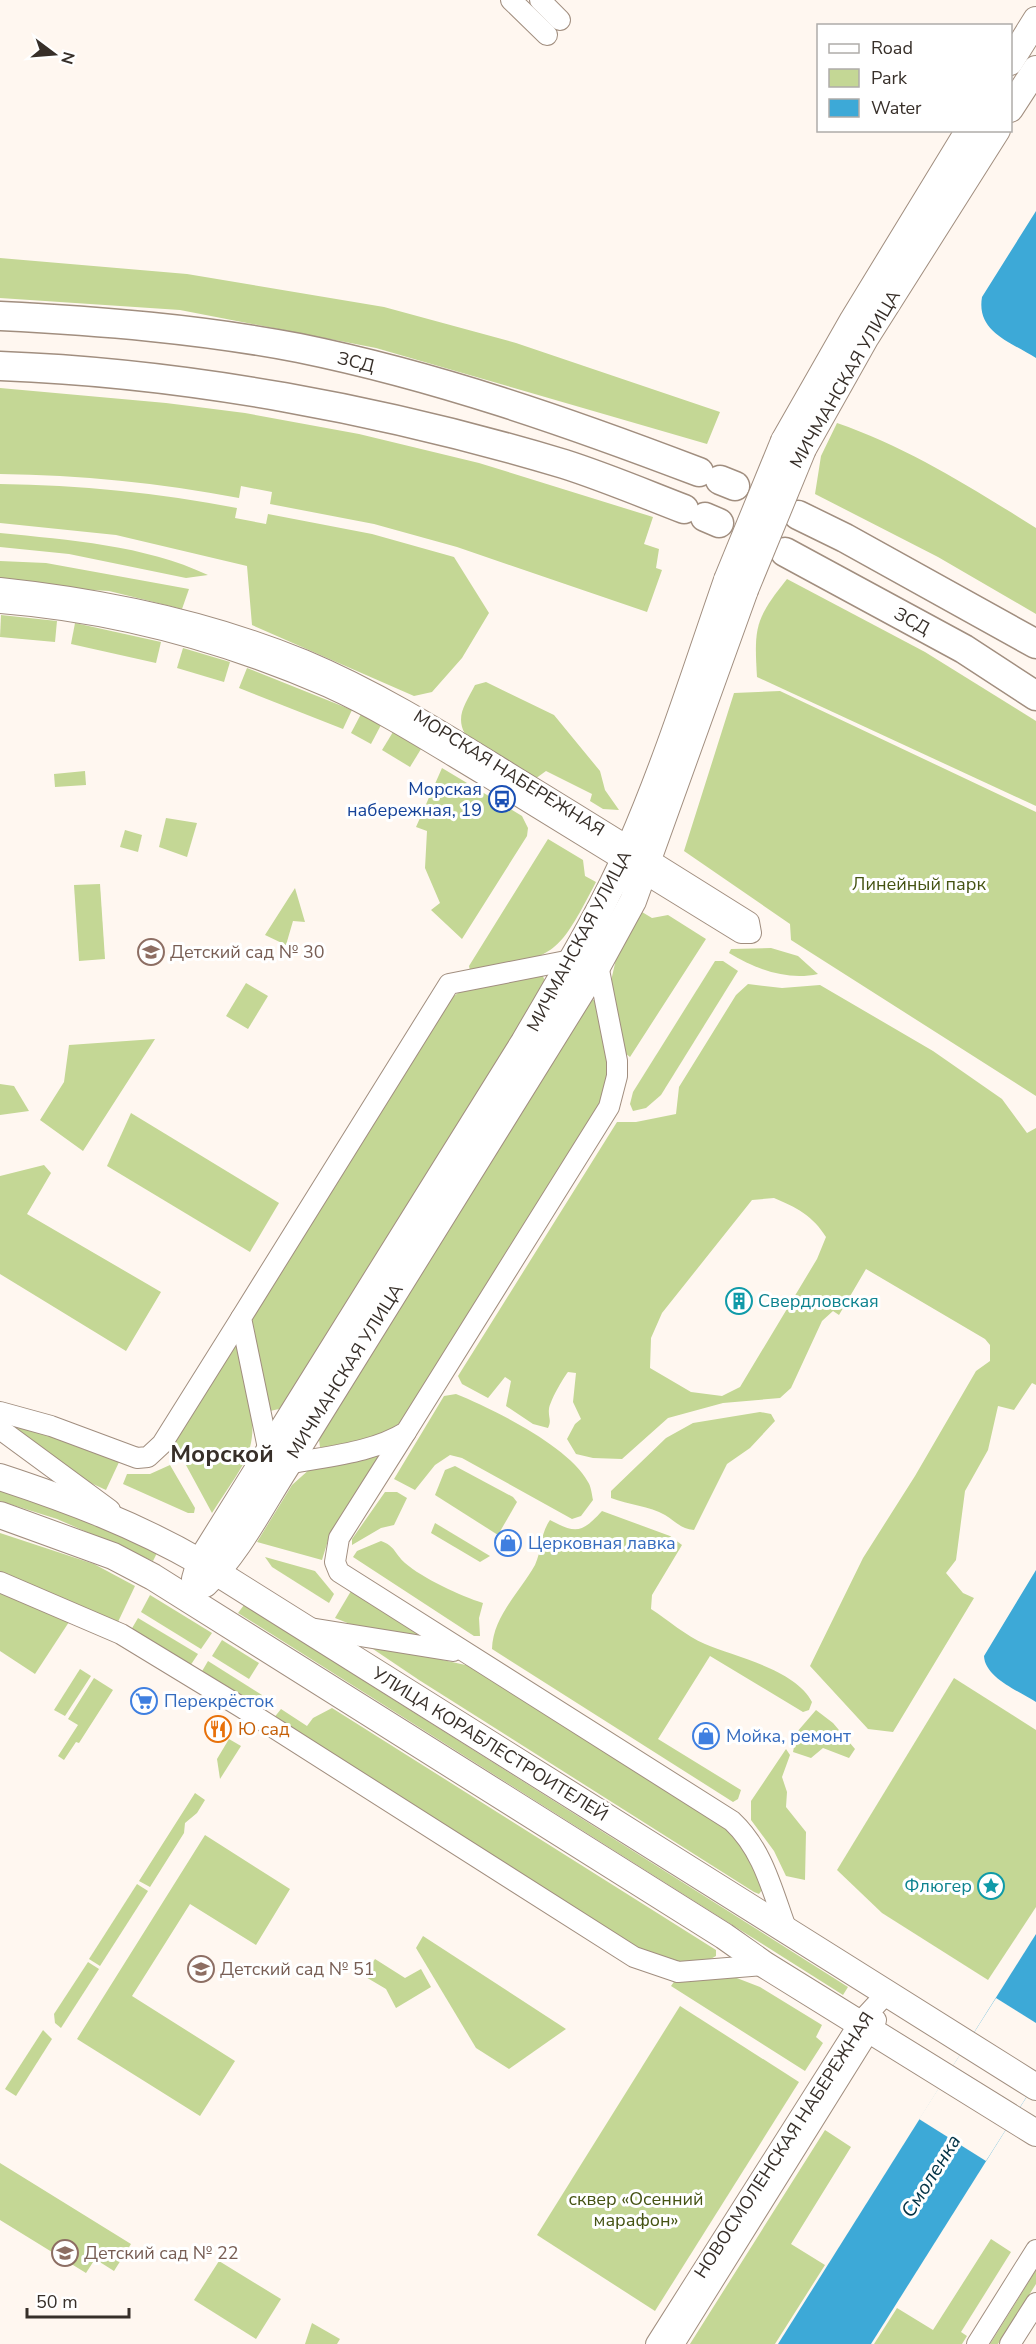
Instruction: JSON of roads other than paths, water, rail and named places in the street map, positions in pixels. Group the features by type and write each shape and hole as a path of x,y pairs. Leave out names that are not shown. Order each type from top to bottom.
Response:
{"highway":[{"name":"ЗСД","path":"0,316 181,330 298,348 448,385 580,427 718,479"},
{"path":"0,366 175,382 304,402 432,429 566,465 703,516"},
{"path":"798,515 845,538 1036,644"},
{"name":"ЗСД","path":"785,552 964,649 1036,696"}],"main road":[{"path":"1012,60 1036,20"},
{"path":"1012,107 1036,69"},
{"name":"МИЧМАНСКАЯ УЛИЦА","path":"278,1458 571,960 636,860 736,585 794,445 858,312 968,132"},
{"name":"МИЧМАНСКАЯ УЛИЦА","path":"794,445 866,337 996,132"},
{"name":"МИЧМАНСКАЯ УЛИЦА","path":"190,1599 278,1458 598,965 633,901 636,860"},
{"name":"УЛИЦА КОРАБЛЕСТРОИТЕЛЕЙ","path":"0,1477 129,1524 208,1567 1036,2087"},
{"path":"0,1515 113,1556 190,1599 724,1936 765,1965 1026,2126"}],"street":[{"path":"511,0 547,35"},
{"path":"540,0 560,20"},
{"name":"МОРСКАЯ НАБЕРЕЖНАЯ","path":"0,588 62,594 161,614 303,660 400,706 636,860 741,933 751,933 750,922 636,860 393,720 297,674 211,644 139,625 67,611 0,603"},
{"path":"0,1412 51,1426 137,1458 148,1457 156,1452 449,984 571,960"},
{"path":"598,965 617,1061 617,1076 609,1107 345,1526 335,1550 335,1562 339,1572 349,1580 732,1821 744,1833 761,1859 786,1928"},
{"path":"241,1318 278,1458 389,1442 406,1432"},
{"path":"0,1430 129,1524"},
{"path":"0,1582 121,1634 241,1707 634,1957 678,1972 765,1965"},
{"path":"300,1626 462,1652"},
{"name":"НОВОСМОЛЕНСКАЯ НАБЕРЕЖНАЯ","path":"656,2344 888,1992"},
{"name":"НОВОСМОЛЕНСКАЯ НАБЕРЕЖНАЯ","path":"674,2344 866,2026"},
{"path":"977,2344 1036,2250"},
{"path":"1010,2344 1036,2303"}],"water":[{"path":"1036,211 1036,358 997,335 984,319 982,297"},
{"path":"1036,1570 1036,1702 996,1677 986,1664 984,1656"},
{"name":"Смоленка","path":"1036,1934 1036,2082 871,2344 778,2344"}],"place":[{"name":"Морская набережная, 19","path":"502,799"},
{"name":"Детский сад № 30","path":"151,952"},
{"name":"Свердловская","path":"739,1301"},
{"name":"Церковная лавка","path":"508,1543"},
{"name":"Перекрёсток","path":"144,1701"},
{"name":"Ю сад","path":"218,1729"},
{"name":"Мойка, ремонт","path":"706,1736"},
{"name":"Флюгер","path":"991,1886"},
{"name":"Детский сад № 51","path":"201,1969"},
{"name":"Детский сад № 22","path":"65,2253"}],"district":[{"name":"Морской","path":"222,1454"}],"park label":[{"name":"Линейный парк","path":"919,884"},
{"name":"сквер «Осенний марафон»","path":"636,2209"}]}
